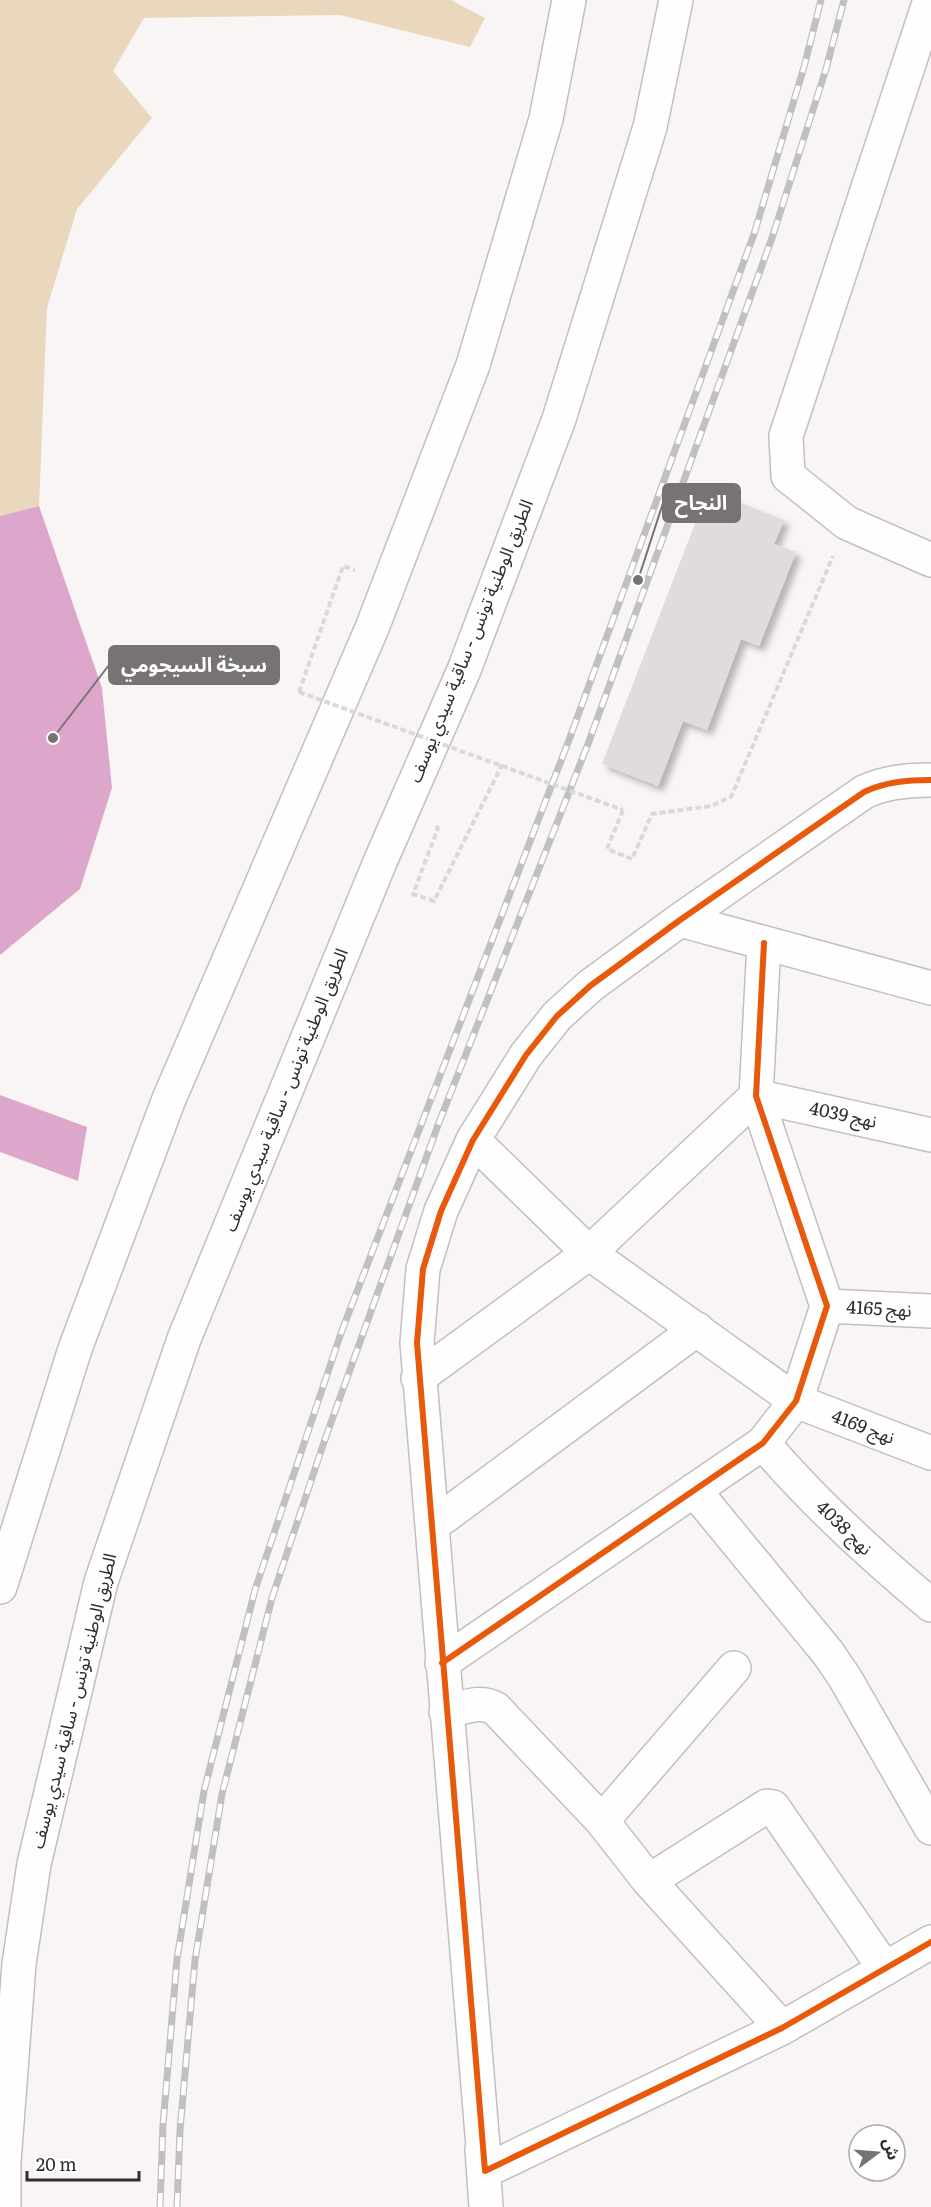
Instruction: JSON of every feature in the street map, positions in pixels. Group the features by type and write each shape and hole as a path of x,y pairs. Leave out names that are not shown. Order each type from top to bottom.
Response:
{"main road":[{"path":"0,1587 75,1348 169,1099 372,628 473,365 546,119 569,0"},
{"name":"الطريق الوطنية تونس - ساقية سيدي يوسف","path":"4,2207 4,2162 19,1964 34,1864 100,1582 184,1339 380,862 464,670 559,419 650,127 676,0"},
{"path":"930,0 786,436 788,477 847,523 931,560"},
{"path":"931,780 879,785 864,792 680,920 590,986 557,1016 526,1055 473,1140 441,1211 423,1269 417,1343 418,1378 433,1525 442,1663 484,2171 782,2028 931,1942"},
{"path":"680,920 931,988"},
{"path":"442,1663 763,1443 796,1401 827,1306 756,1096 764,943"},
{"path":"418,1378 589,1253 756,1096"},
{"name":"نهج 4039","path":"756,1096 931,1135"},
{"name":"نهج 4169","path":"473,1140 589,1253 796,1401 931,1453"},
{"name":"نهج 4165","path":"827,1306 931,1311"},
{"path":"433,1525 697,1329"},
{"name":"نهج 4038","path":"763,1443 834,1520 870,1554 931,1605"},
{"path":"694,1490 846,1678 931,1828"},
{"path":"602,1821 734,1668"},
{"path":"446,1712 479,1704 488,1704 496,1709 602,1821 649,1881 782,2028"},
{"path":"649,1881 767,1806 773,1807 885,1969"},
{"path":"482,2149 486,2207"}],"path":[{"path":"344,566 299,692 623,810 607,849 632,859 652,814 711,806 731,797 847,523"},
{"path":"434,901 502,765"}],"shaded area":[{"path":"0,0 451,0 485,18 470,47 340,15 144,18 113,71 152,118 77,209 47,308 39,506 0,516"},
{"path":"39,506 102,688 112,788 80,889 0,955 0,516"},
{"path":"0,1095 87,1127 78,1181 0,1152"}],"building":[{"path":"708,490 784,520 774,544 796,552 759,646 741,639 707,730 683,721 658,786 602,764"}],"railway":[{"path":"160,2207 163,2125 177,1959 204,1791 255,1590 341,1333 569,740 754,234 804,67 821,0"},
{"path":"177,2207 180,2130 195,1960 222,1794 272,1598 324,1442 438,1125 588,744 772,238 826,69 844,0"}],"cycle path":[{"path":"931,780 896,782 864,792 680,920 590,986 557,1016 526,1055 473,1140 441,1211 423,1269 417,1343 485,2171 782,2028 931,1942"},
{"path":"442,1663 763,1443 796,1401 827,1306 756,1096 764,943"}],"place":[{"name":"النجاح","path":"638,580"},
{"name":"سبخة السيجومي","path":"53,738"}]}
